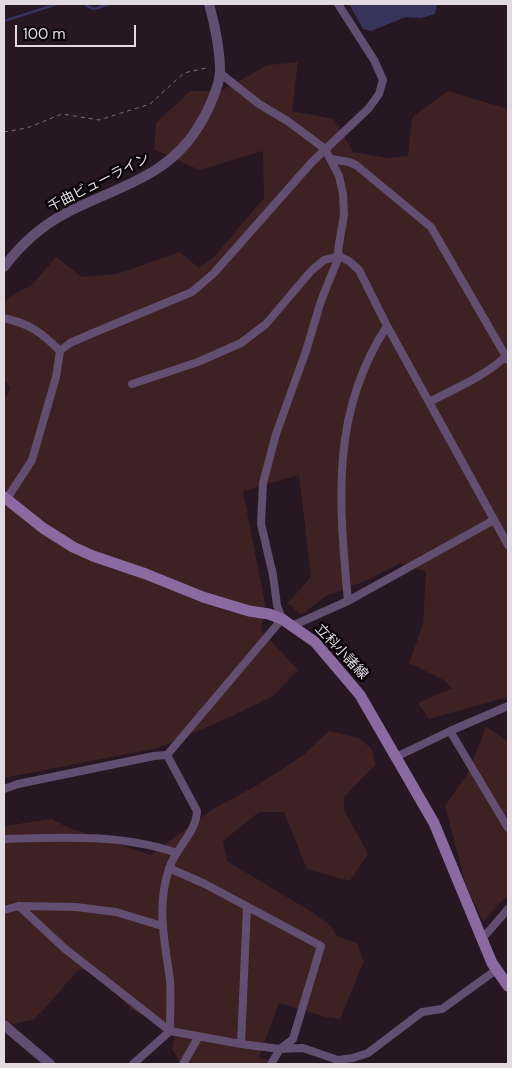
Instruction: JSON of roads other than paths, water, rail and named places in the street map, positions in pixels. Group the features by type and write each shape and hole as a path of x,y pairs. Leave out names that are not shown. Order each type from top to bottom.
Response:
{"main road":[{"name":"立科小諸線","path":"5,499 66,542 93,556 146,574 203,597 249,612 269,614 282,619 294,625 315,642 354,688 434,823 482,939 508,986"}],"street":[{"name":"千曲ビューライン","path":"4,267 21,246 53,221 151,174 183,150 208,111 220,73 216,29 210,4"},
{"path":"5,499 32,460 56,377 60,351 70,343 192,292 214,273 312,162 369,108 379,94 383,80 374,60 338,4"},
{"path":"4,789 18,784 154,756 168,755 282,619 277,605 261,524 263,482 276,434 306,351 320,302 339,256 338,250 344,215 343,194 339,176 326,149 260,104 220,73"},
{"path":"330,159 356,165 431,227 507,358 429,402"},
{"path":"132,384 198,362 241,343 266,324 311,270 324,260 339,256 349,261 359,270 387,326 508,545"},
{"path":"4,318 18,321 42,334 60,351"},
{"path":"348,601 341,487 342,460 347,424 362,371 387,326"},
{"path":"294,625 348,601 494,520"},
{"path":"396,757 508,706"},
{"path":"450,731 508,828"},
{"path":"132,1064 170,1031 170,983 162,926 162,900 169,868 194,827 197,811 168,755"},
{"path":"4,839 65,837 129,841 161,847 177,853"},
{"path":"169,868 205,884 321,946 293,1039 280,1049 271,1064"},
{"path":"4,910 19,906 76,907 106,911 162,926"},
{"path":"19,906 64,948 170,1031 280,1049 303,1048 338,1060 368,1053 422,1012 442,1009 492,973 498,971"},
{"path":"241,1044 247,906"},
{"path":"482,939 508,908"},
{"path":"4,1024 50,1064"},
{"path":"184,1064 200,1036"}],"waterway":[{"path":"4,21 57,4"},
{"path":"86,4 94,9 110,4"}]}
